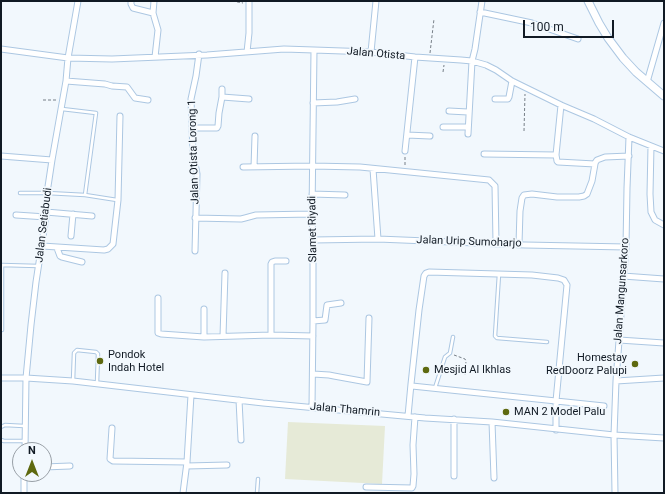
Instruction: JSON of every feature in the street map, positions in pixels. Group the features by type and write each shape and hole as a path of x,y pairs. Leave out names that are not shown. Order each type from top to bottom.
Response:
{"street":[{"name":"Jalan Setiabudi","path":"25,441 26,378 31,325 52,160 62,109 68,58 78,1"},
{"path":"131,1 133,8 153,13"},
{"path":"154,1 153,13 158,30 155,57"},
{"path":"371,52 376,1"},
{"path":"468,134 468,112 472,61 482,1"},
{"path":"588,1 599,23 626,63 664,96"},
{"path":"247,52 249,33 249,2"},
{"path":"480,12 532,23 578,39"},
{"path":"647,82 664,23"},
{"name":"Jalan Otista","path":"1,49 68,58 112,59 284,49 371,52 472,61 486,65 512,81 561,105 594,119 629,137 664,151"},
{"name":"Slamet Riyadi","path":"312,407 312,166 314,50"},
{"name":"Jalan Otista Lorong 1","path":"195,251 197,174 193,159 191,99 199,54"},
{"path":"405,151 415,57"},
{"path":"66,81 127,87 135,98 148,100"},
{"path":"495,99 508,99 512,81"},
{"path":"192,128 217,128 222,89"},
{"path":"222,97 249,99"},
{"path":"313,103 337,102 355,99"},
{"path":"561,105 556,155 557,161 595,163"},
{"path":"449,111 468,112"},
{"path":"42,246 104,250 108,249 113,244 118,200 120,116"},
{"path":"443,127 468,127"},
{"path":"407,134 430,136"},
{"path":"254,167 255,136"},
{"name":"Jalan Mangunsarkoro","path":"615,493 614,435 616,381 626,247 629,137"},
{"path":"651,146 651,212 655,220 664,225"},
{"path":"484,154 556,155"},
{"path":"1,156 52,160"},
{"path":"519,244 520,211 522,198 524,195 532,194 557,197 579,197 586,195 588,194 597,160 605,157 628,156"},
{"path":"243,167 354,167 490,181 495,186 496,243"},
{"path":"373,169 378,238"},
{"path":"312,194 345,194"},
{"path":"71,236 73,214"},
{"path":"16,215 73,214 92,216"},
{"path":"195,218 241,219 256,215 312,214"},
{"name":"Jalan Urip Sumoharjo","path":"313,240 378,238 626,247"},
{"path":"57,248 61,257 82,262"},
{"path":"271,335 271,264 275,261 286,261"},
{"path":"223,336 225,273"},
{"path":"408,416 424,276 426,273 532,275 558,278 564,280 567,285 556,401 556,430"},
{"path":"623,276 664,279"},
{"path":"158,298 158,333 204,337 271,335 313,336"},
{"path":"313,321 325,320 327,305 341,304"},
{"path":"204,309 204,337"},
{"path":"313,374 329,375 367,382 369,318"},
{"path":"619,340 664,343"},
{"name":"Jalan Thamrin","path":"1,378 73,381 191,395 415,417 492,422 556,430 664,438"},
{"path":"616,381 664,378"},
{"path":"411,384 412,386 604,406"},
{"path":"183,493 187,464 191,395"},
{"path":"239,400 241,440"},
{"path":"366,487 412,488 414,474 413,445 415,417"},
{"path":"454,419 454,476"},
{"path":"492,422 494,478"},
{"path":"112,428 110,459 113,461 227,465"},
{"path":"52,466 70,466"},
{"path":"24,482 24,493"}],"lane":[{"path":"62,109 96,113 85,195"},
{"path":"20,193 85,195 118,200"},
{"path":"1,330 1,265 39,266"},
{"path":"499,274 495,336 497,338 547,342"},
{"path":"436,388 445,357 450,353 453,337"},
{"path":"73,381 74,353 77,350 96,352 98,354 97,384"},
{"path":"1,427 25,426"},
{"path":"1,440 25,441"},
{"path":"258,480 258,493"}],"path":[{"path":"232,1 249,2"},
{"path":"430,58 434,19"},
{"path":"444,72 445,58"},
{"path":"524,131 525,87"},
{"path":"43,100 63,101"},
{"path":"404,172 405,151"},
{"path":"450,353 466,360 465,375"}],"green space":[{"path":"288,422 385,426 382,484 285,479"}],"place":[{"name":"Pondok Indah Hotel","path":"100,361"},
{"name":"Homestay RedDoorz Palupi","path":"635,364"},
{"name":"Mesjid Al Ikhlas","path":"426,370"},
{"name":"MAN 2 Model Palu","path":"506,412"}]}
